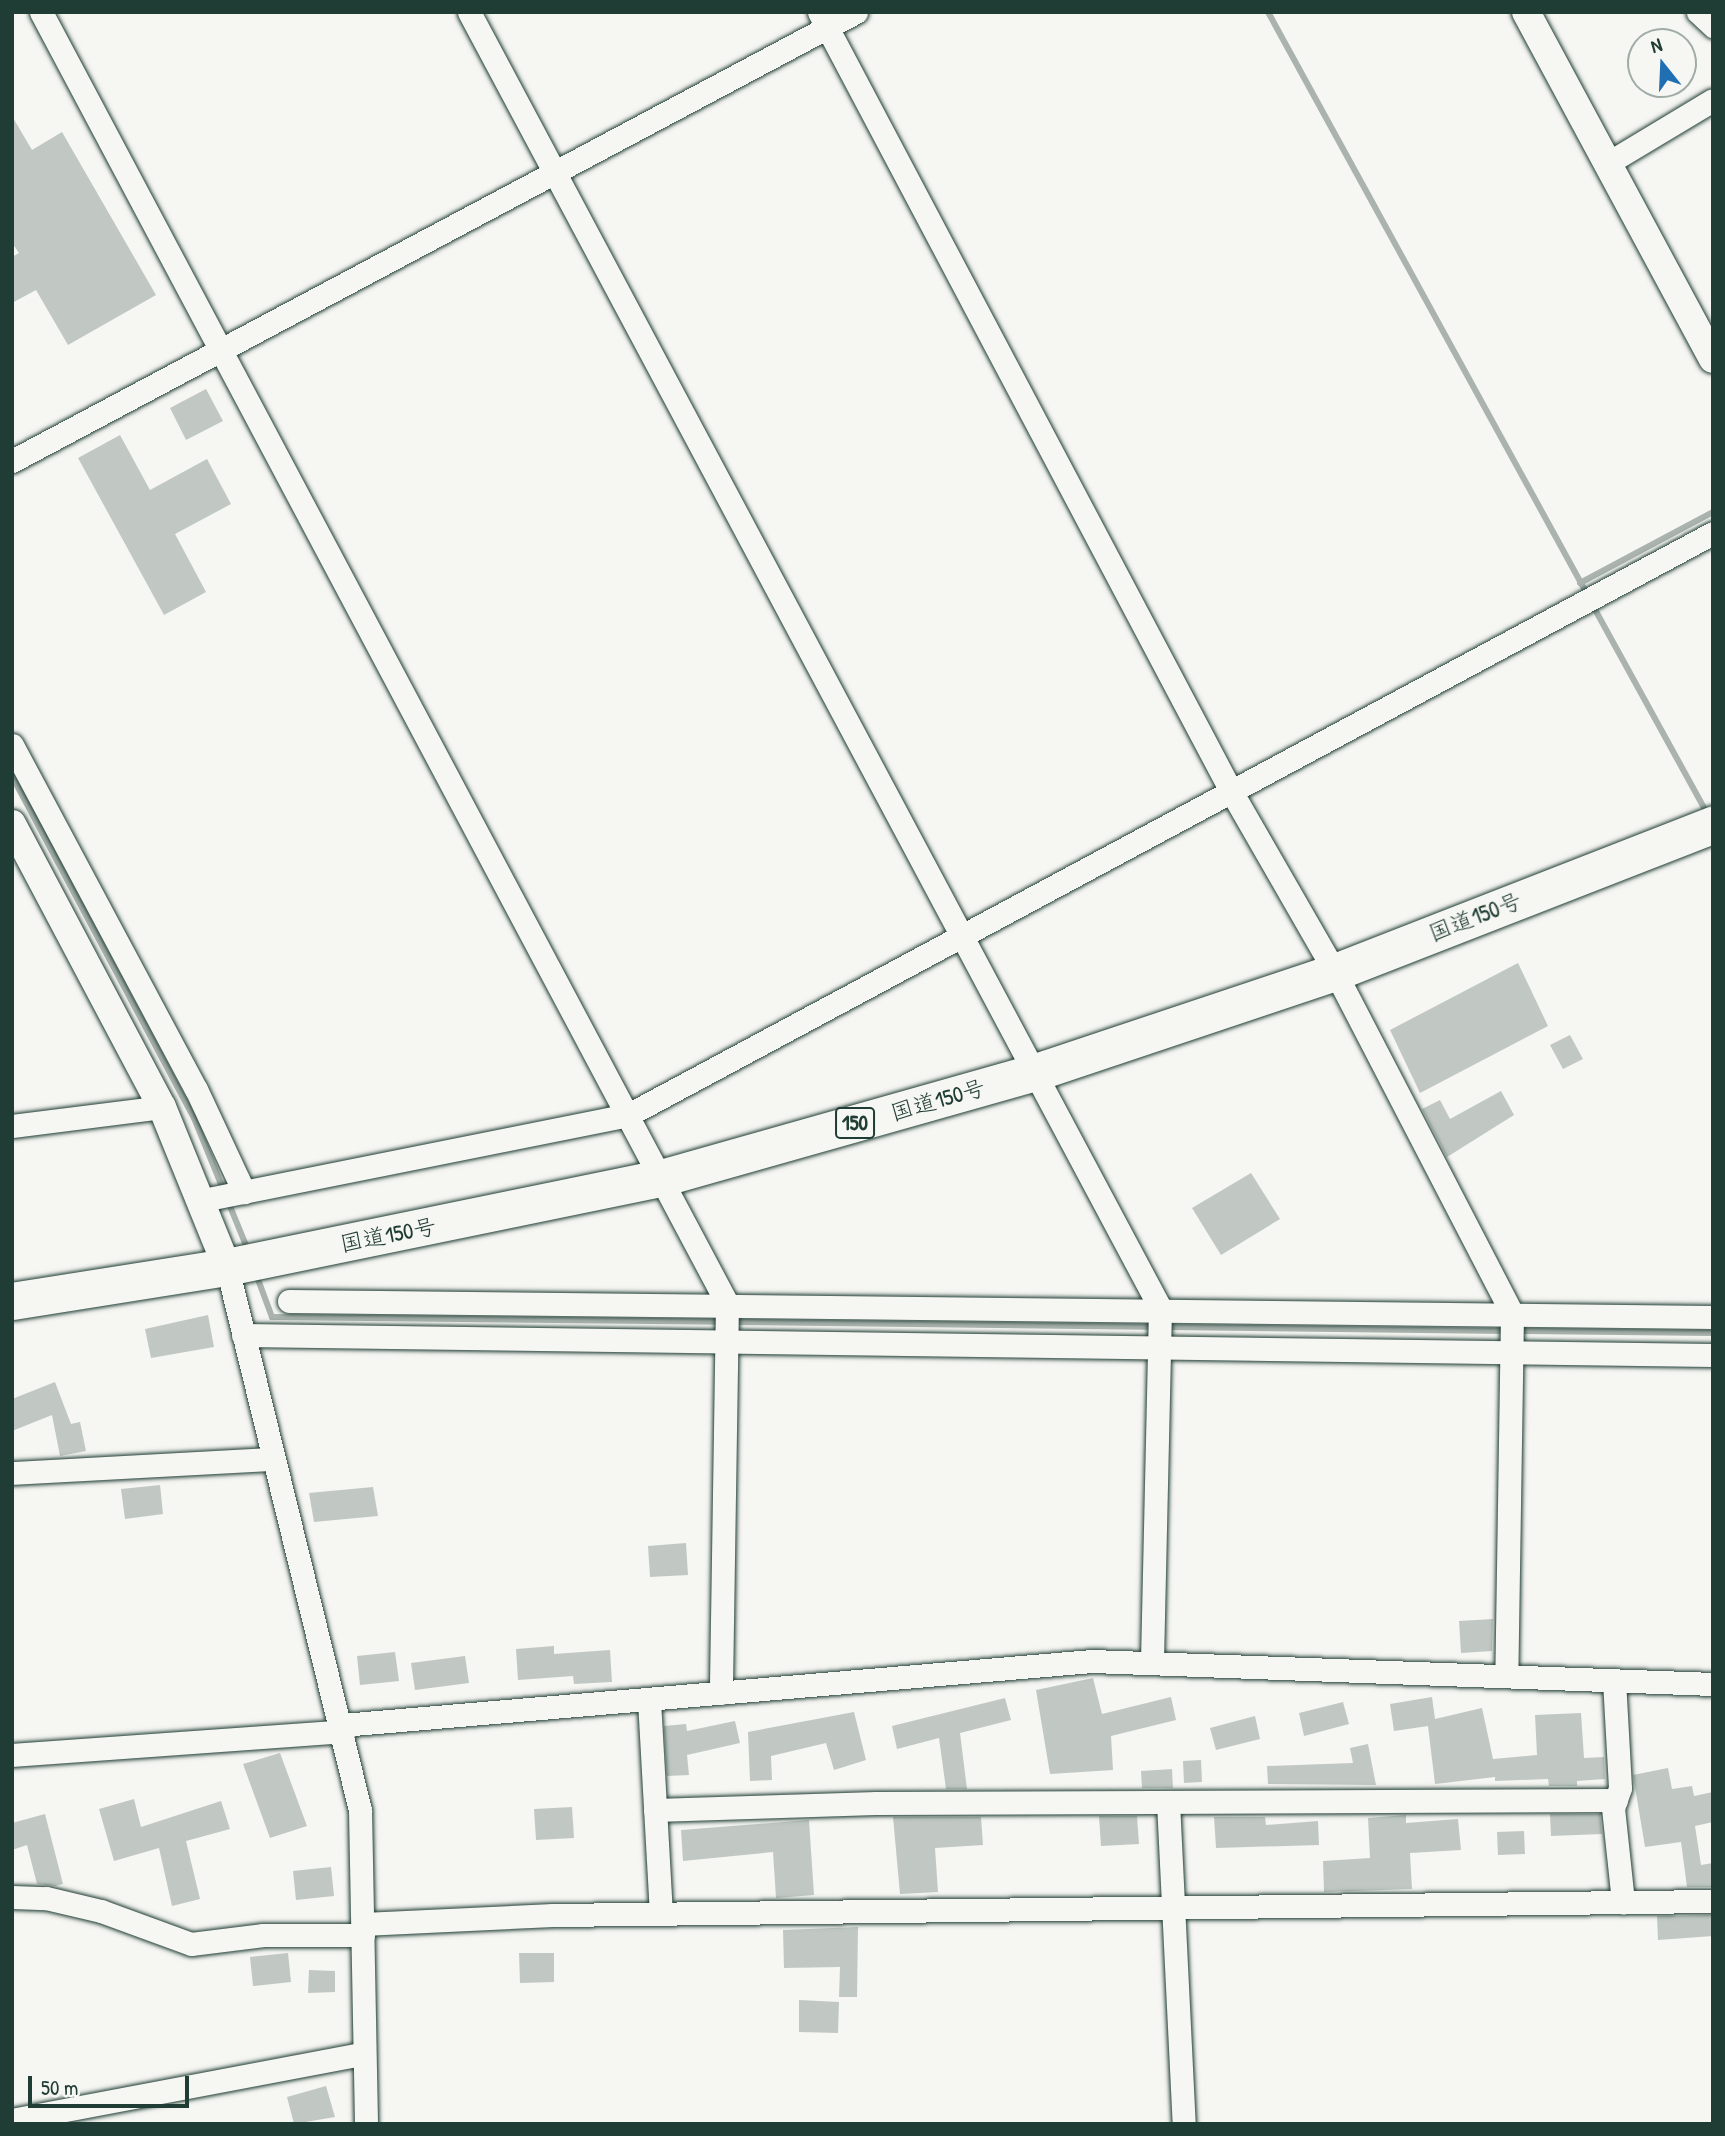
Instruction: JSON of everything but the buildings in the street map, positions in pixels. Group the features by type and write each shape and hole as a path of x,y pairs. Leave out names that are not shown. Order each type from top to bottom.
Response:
{"highway":[{"name":"国道150号","path":"12,1301 227,1267 661,1178 1036,1072 1335,972 1713,825"}],"street":[{"path":"41,12 219,352 727,1303 721,1693"},
{"path":"469,12 1160,1308 1153,1663"},
{"path":"12,461 554,173 823,20 856,12"},
{"path":"1526,12 1713,359"},
{"path":"1698,12 1713,26"},
{"path":"823,20 1231,791 1335,972 1512,1314 1506,1676"},
{"path":"1608,163 1713,100"},
{"path":"203,1200 628,1115 1713,533"},
{"path":"12,745 196,1089 244,1192"},
{"path":"12,824 162,1107 203,1200 227,1267 273,1460 343,1728 360,1810 363,1930 360,2054 366,2124"},
{"path":"12,1126 162,1107"},
{"path":"289,1301 727,1303 1713,1317"},
{"path":"375,1336 376,1301"},
{"path":"243,1335 1160,1345 1713,1355"},
{"path":"12,1473 273,1460"},
{"path":"12,1755 343,1728 1059,1662 1153,1663 1713,1684"},
{"path":"1614,1680 1620,1788 1616,1800 1623,1902"},
{"path":"649,1700 662,1914"},
{"path":"655,1810 1168,1802 1616,1800"},
{"path":"1168,1802 1176,1907 1184,2124"},
{"path":"12,1897 46,1898 101,1911 191,1944 263,1935 662,1914 1713,1900"},
{"path":"12,2120 360,2054"}],"waterway":[{"path":"1268,12 1587,594"},
{"path":"1580,583 1713,512"},
{"path":"1592,604 1708,815"},
{"path":"12,776 194,1118 248,1250"},
{"path":"256,1274 272,1317 722,1322"},
{"path":"733,1322 1506,1331"},
{"path":"1517,1331 1713,1333"}]}
